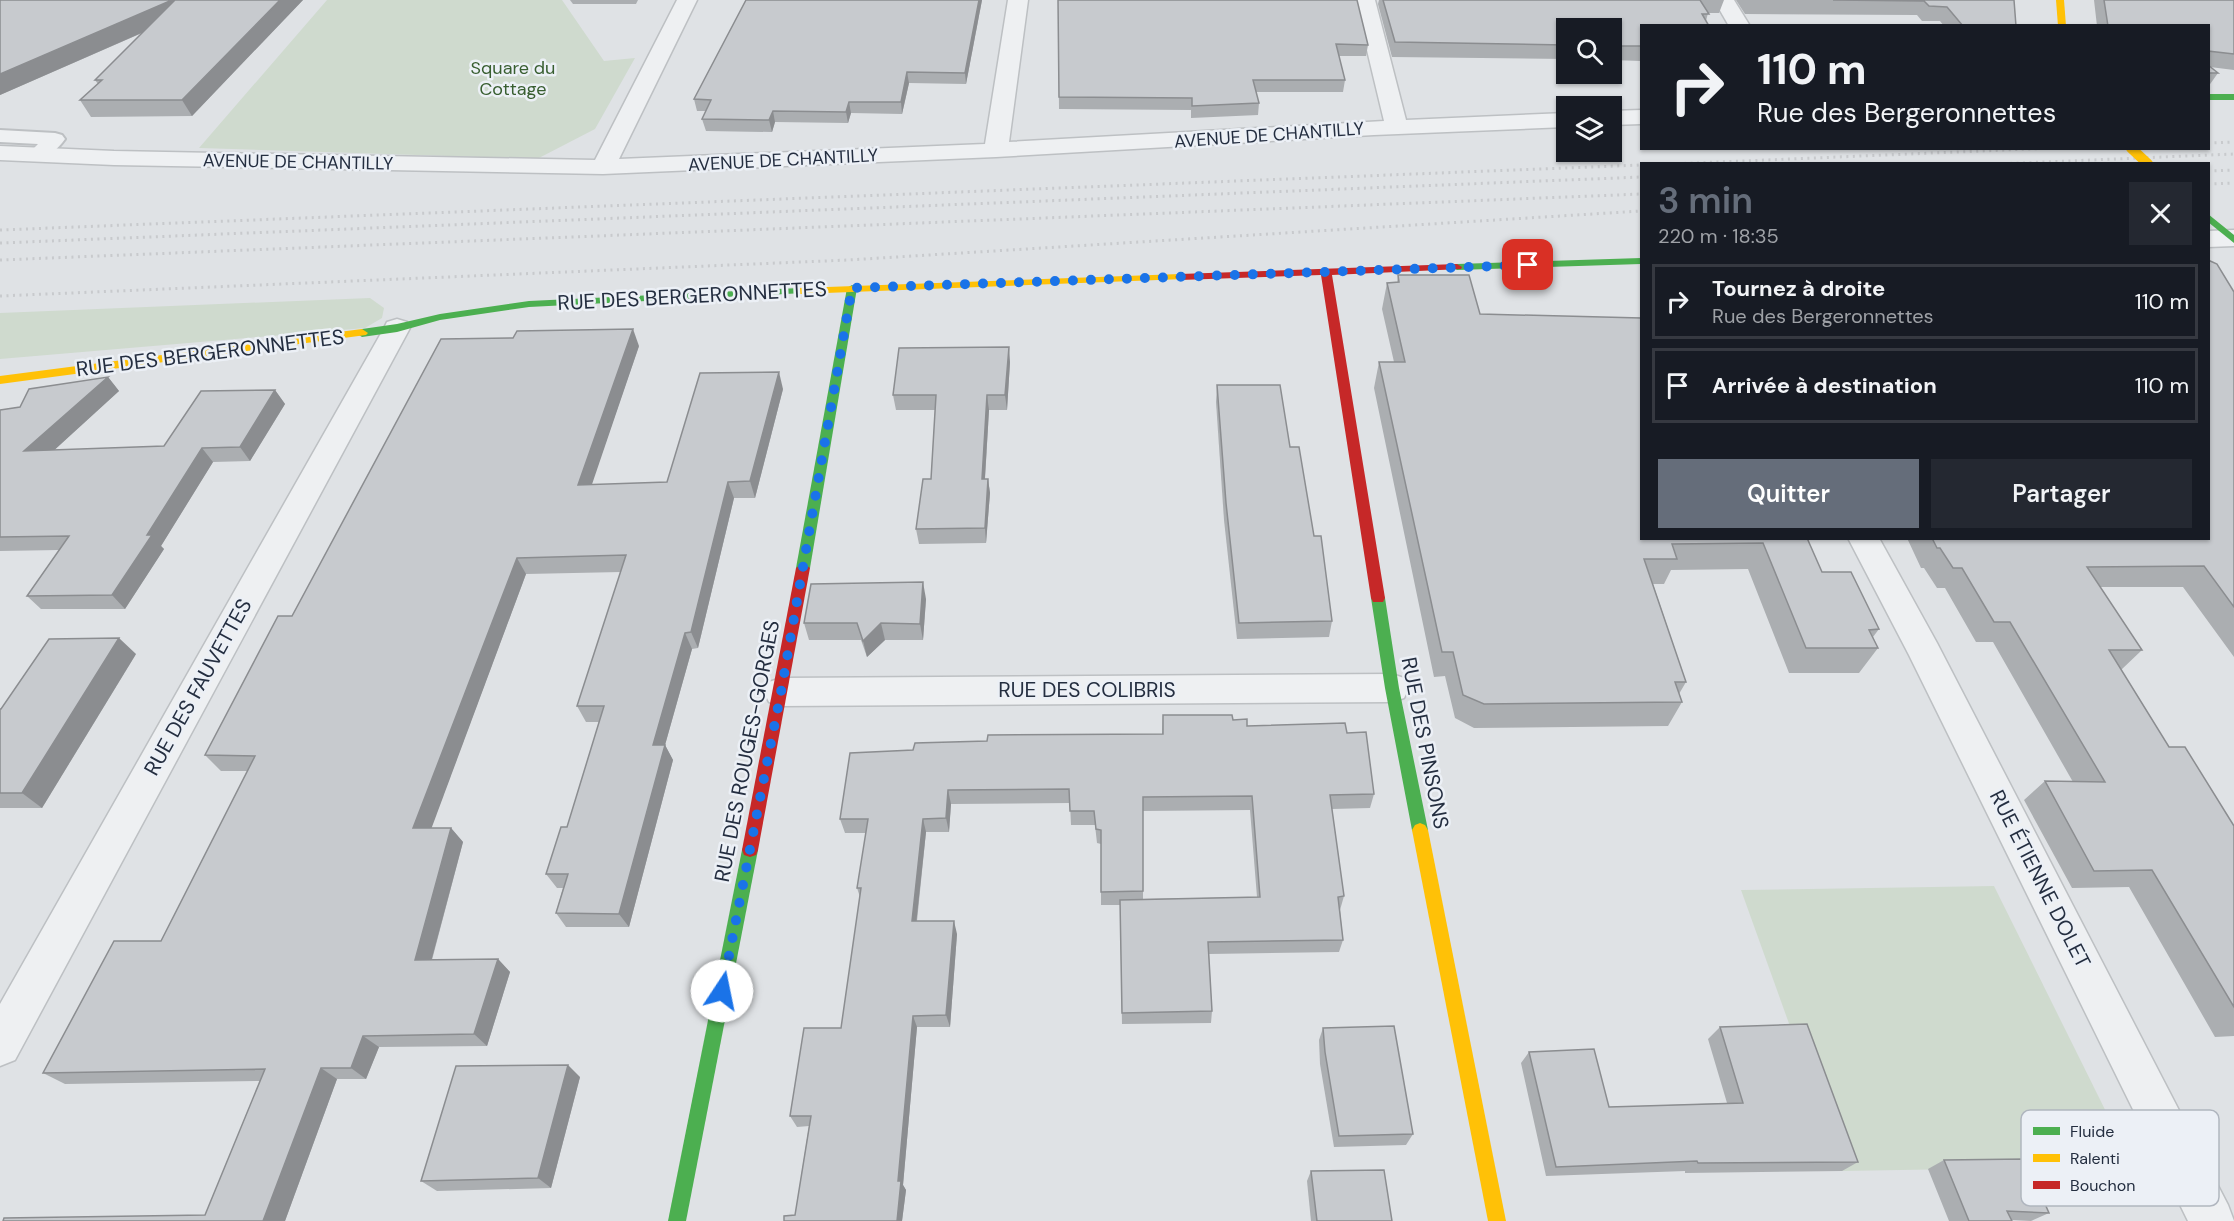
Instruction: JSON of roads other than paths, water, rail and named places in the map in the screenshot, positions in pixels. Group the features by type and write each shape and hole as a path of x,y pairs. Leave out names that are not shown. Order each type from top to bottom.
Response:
{"street":[{"path":"603,168 687,0"},
{"path":"996,150 1018,0"},
{"path":"1365,0 1397,127"},
{"path":"1724,0 1739,24"},
{"path":"2060,0 2062,24"},
{"path":"2210,97 2234,97"},
{"path":"1622,118 1640,117"},
{"name":"AVENUE DE CHANTILLY","path":"0,153 603,168 1556,120"},
{"path":"2133,150 2146,162"},
{"path":"2210,219 2227,239"},
{"name":"RUE DES BERGERONNETTES","path":"0,380 397,328 440,317 529,304 852,288 1640,261"},
{"name":"RUE DES PINSONS","path":"1326,271 1392,688 1497,1221"},
{"name":"RUE DES ROUGES-GORGES","path":"677,1221 781,692 852,288"},
{"name":"RUE DES FAUVETTES","path":"0,1045 397,328"},
{"name":"RUE ÉTIENNE DOLET","path":"1864,540 1925,653 2156,1110"},
{"name":"RUE DES COLIBRIS","path":"781,692 1392,688"},
{"name":"RUE ÉTIENNE DOLET","path":"2204,1206 2212,1221"}],"lane":[{"path":"0,136 55,139 37,155"}],"railway":[{"path":"2210,143 2234,142"},
{"path":"1719,162 2005,150"},
{"path":"2044,162 2234,154"},
{"path":"0,230 1640,165"},
{"path":"2210,171 2234,170"},
{"path":"0,243 1640,177"},
{"path":"2210,184 2234,183"},
{"path":"0,260 1640,194"},
{"path":"0,296 848,260 1640,211"}],"park label":[{"name":"Square du Cottage","path":"513,78"}]}
